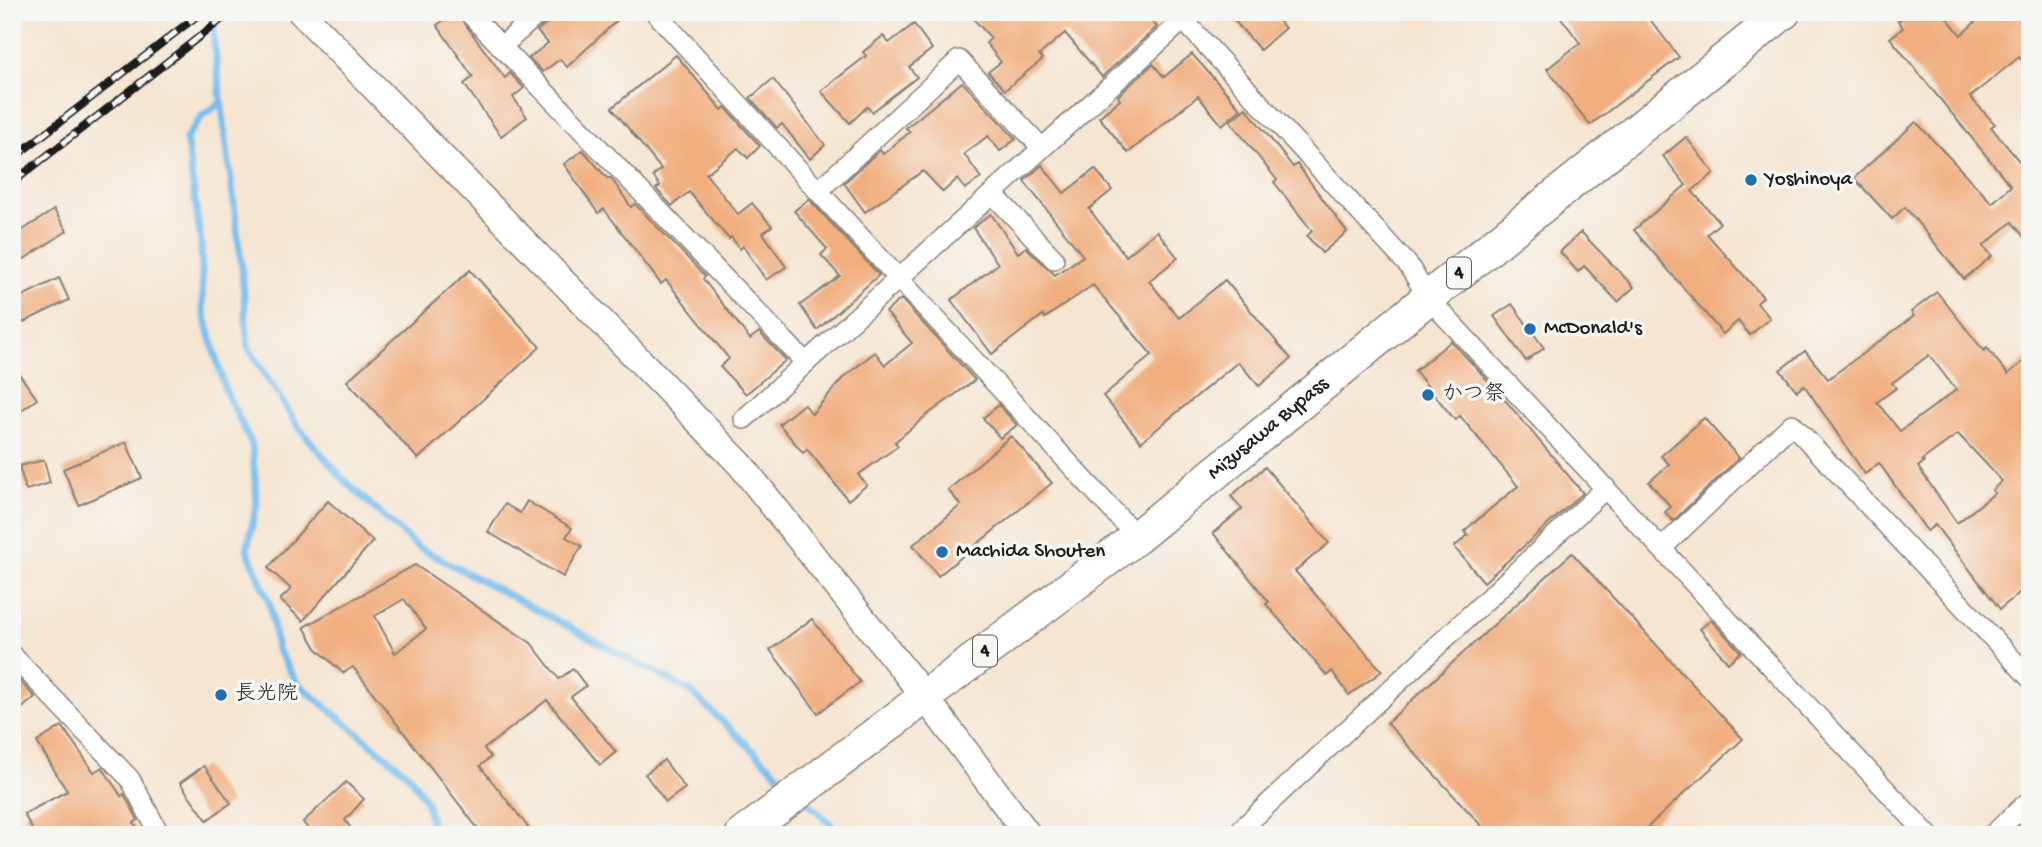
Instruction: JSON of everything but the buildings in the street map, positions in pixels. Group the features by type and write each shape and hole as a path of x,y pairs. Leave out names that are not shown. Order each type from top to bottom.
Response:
{"highway":[{"name":"Mizusawa Bypass","path":"755,825 1137,537 1428,298 1784,12"}],"street":[{"path":"301,12 708,430 769,500 925,697 1028,835"},
{"path":"468,12 806,363"},
{"path":"501,47 540,12"},
{"path":"655,12 1137,537"},
{"path":"744,419 993,194 1183,15 1409,267 1428,298 1928,835"},
{"path":"818,191 959,60 1042,148"},
{"path":"993,194 1054,259"},
{"path":"1662,547 1792,424 2030,678"},
{"path":"1235,835 1606,488"},
{"path":"12,655 130,779 160,835"},
{"path":"1992,835 2030,800"}],"green space":[{"path":"2030,816 2030,835 2010,835"}],"waterway":[{"path":"214,12 214,42 242,269 248,347 299,428 344,480 416,546 690,691 792,787"},
{"path":"222,102 203,115 186,138 201,243 203,309 225,390 252,445 257,503 247,549 270,604 277,649 297,683 409,775 426,801 434,835"},
{"path":"803,798 842,835"}],"railway":[{"path":"12,159 202,12"},
{"path":"12,183 231,12"}],"place":[{"name":"Yoshinoya","path":"1751,180"},
{"name":"McDonald's","path":"1530,329"},
{"name":"かつ祭","path":"1428,395"},
{"name":"Machida Shouten","path":"942,552"},
{"name":"長光院","path":"221,695"}]}
